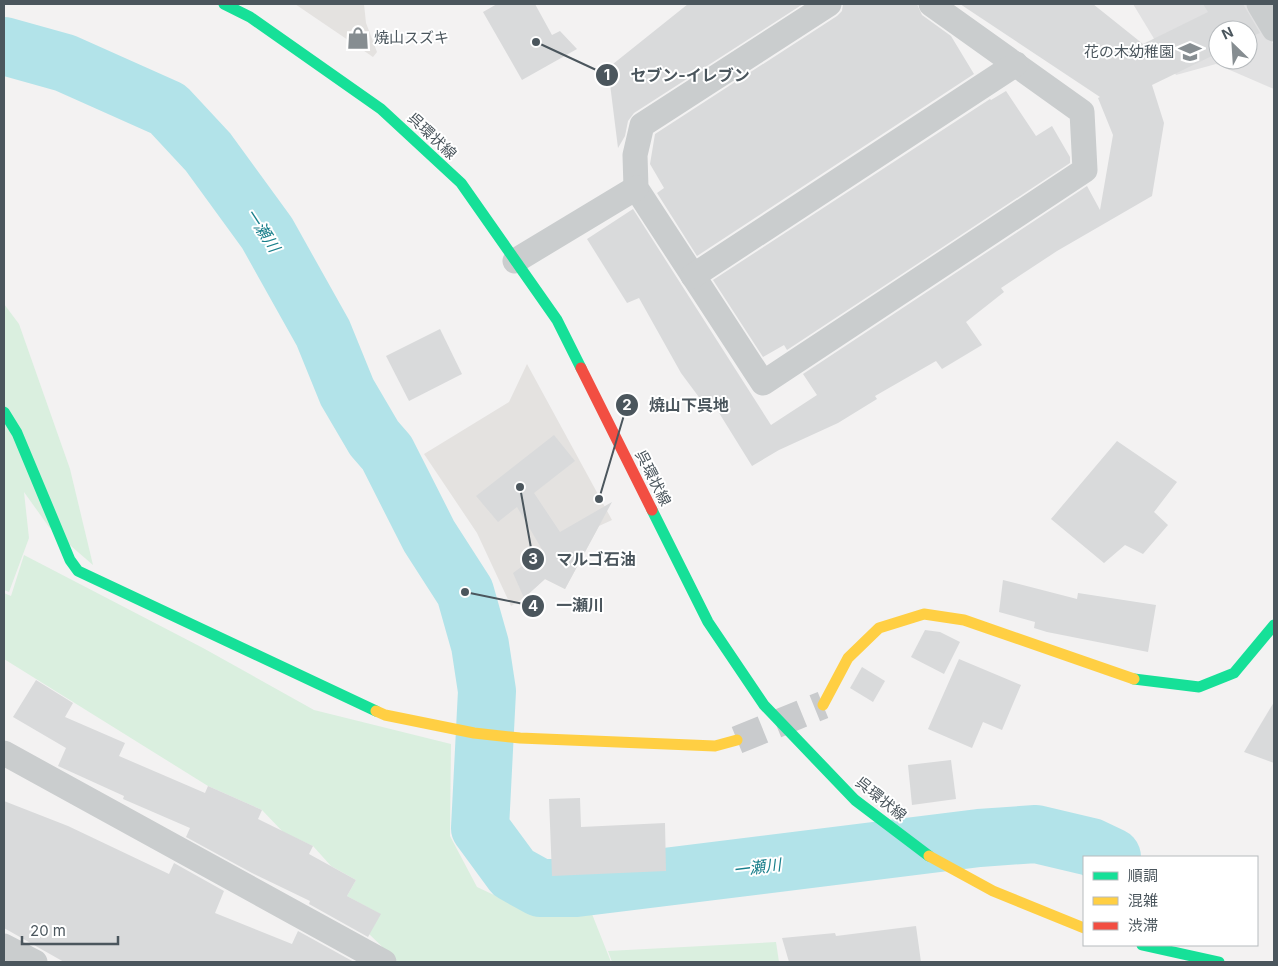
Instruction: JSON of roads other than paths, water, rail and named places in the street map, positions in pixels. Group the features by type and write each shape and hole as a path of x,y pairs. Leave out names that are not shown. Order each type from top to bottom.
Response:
{"street":[{"name":"呉環状線","path":"224,4 250,16 381,109 461,183 557,320 708,622 764,704 855,800 936,861 993,891 1083,928"},
{"path":"829,4 642,125 635,155 636,188 763,383 1085,170 1082,112 931,4"},
{"path":"1259,4 1274,29"},
{"path":"694,276 1016,64"},
{"path":"515,261 636,188"},
{"path":"4,412 17,433 70,560 78,571 385,715 474,733 520,738 715,746 737,740"},
{"path":"823,705 848,658 879,628 924,614 964,620 1134,679 1199,687 1234,672 1274,625"},
{"path":"4,753 384,962"},
{"path":"4,946 35,962"},
{"path":"1149,946 1219,962"}],"waterway":[{"name":"一瀬川","path":"4,46 65,63 168,109 208,152 267,233 323,333 347,392 374,438 387,453 429,536 465,592 480,645 487,691 480,828 513,873 540,888 576,888 979,838 1036,834 1091,847 1110,856"}],"tunnel":[{"path":"737,740 823,705"}],"place":[{"name":"焼山スズキ","path":"358,38"},
{"name":"セブン-イレブン","path":"536,42"},
{"name":"花の木幼稚園","path":"1190,52"},
{"name":"マルゴ石油","path":"520,487"},
{"name":"焼山下呉地","path":"599,499"},
{"name":"一瀬川","path":"465,592"}]}
